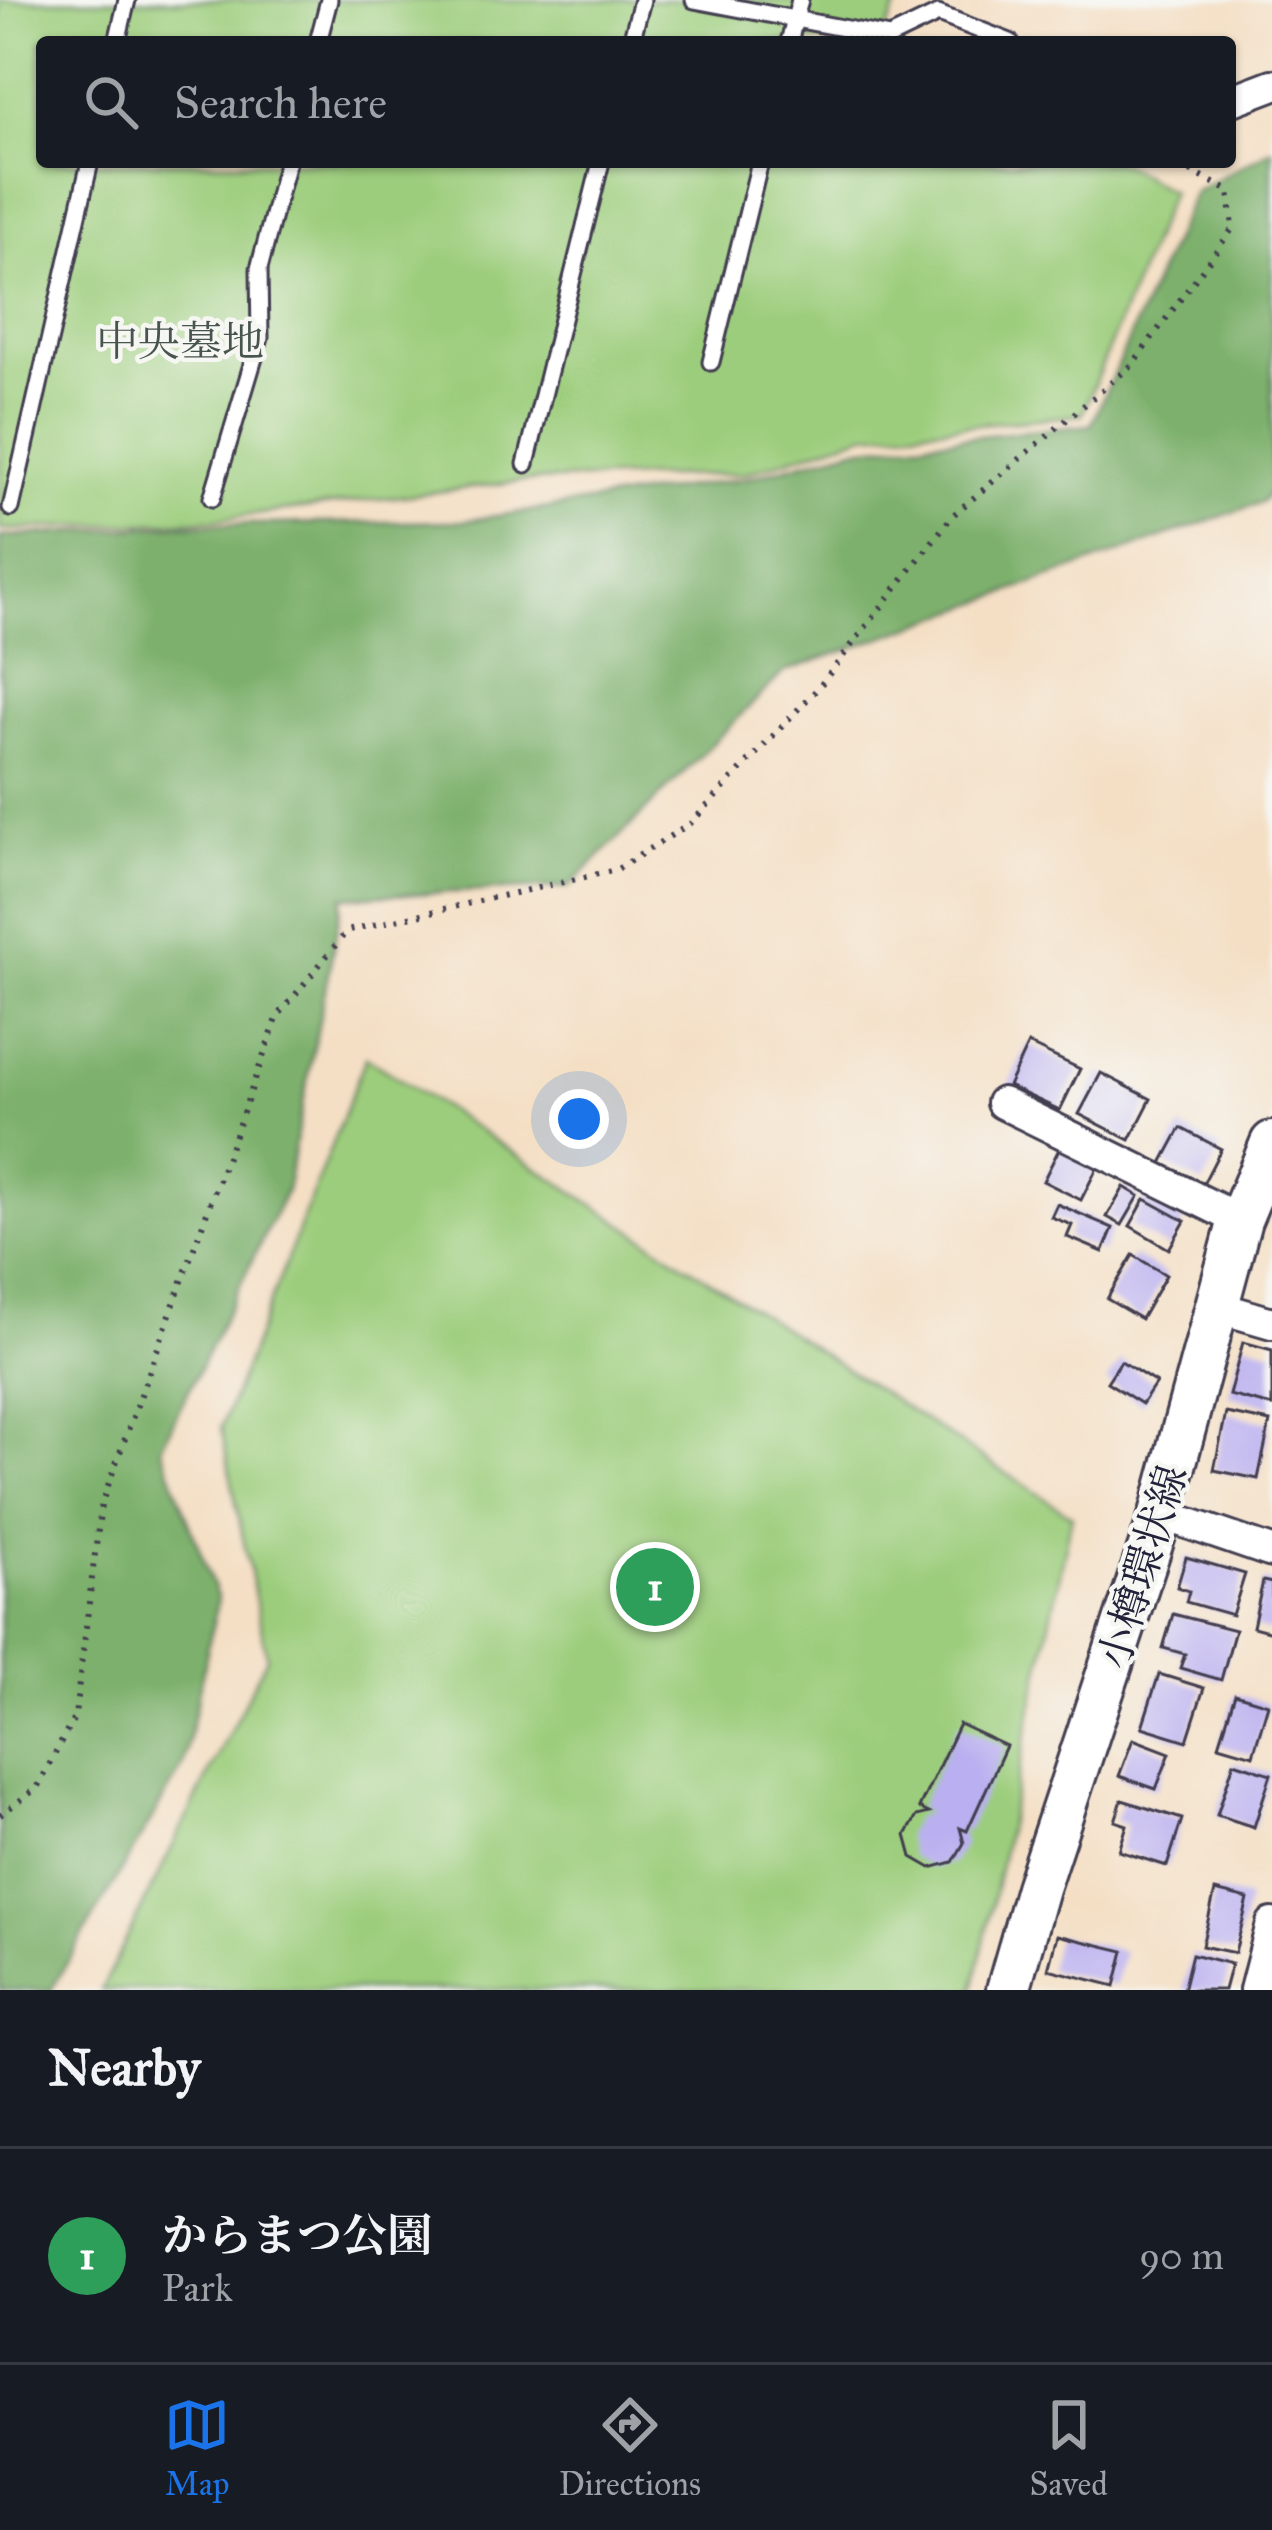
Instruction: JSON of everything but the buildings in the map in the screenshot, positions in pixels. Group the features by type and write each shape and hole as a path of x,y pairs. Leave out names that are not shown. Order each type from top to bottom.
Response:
{"main road":[{"name":"小樽環状線","path":"1008,1990 1037,1888 1161,1514 1240,1220 1272,1143"}],"street":[{"path":"1236,99 1272,85"},
{"path":"1003,1103 1240,1220"},
{"path":"1217,1306 1272,1323"},
{"path":"1161,1514 1272,1552"},
{"path":"1255,1990 1272,1924"}],"lane":[{"path":"118,36 127,0"},
{"path":"320,36 329,0"},
{"path":"632,36 641,0"},
{"path":"694,0 879,36"},
{"path":"791,36 800,0"},
{"path":"893,36 939,7 998,36"},
{"path":"11,508 89,168"},
{"path":"212,498 260,338 259,269 285,168"},
{"path":"526,464 600,168"},
{"path":"711,362 759,168"}],"path":[{"path":"0,1815 38,1788 75,1716 101,1505 278,1016 346,932 616,870 691,823 819,687 952,515 1132,365 1233,228 1229,191 1185,168"}],"green space":[{"name":"中央墓地","path":"0,0 900,0 884,36 36,36 36,168 1130,168 1171,192 1082,415 866,434 743,474 523,481 212,520 0,530"},
{"path":"1272,149 1272,488 1262,502 784,672 569,887 343,897 286,1191 161,1447 218,1599 183,1766 51,1990 0,1990 0,537 178,525 463,521 747,478 855,448 1091,425 1194,192"},
{"path":"366,1057 1072,1516 974,1990 101,1990 267,1657 221,1428"}],"place":[{"name":"からまつ公園","path":"655,1587"}]}
